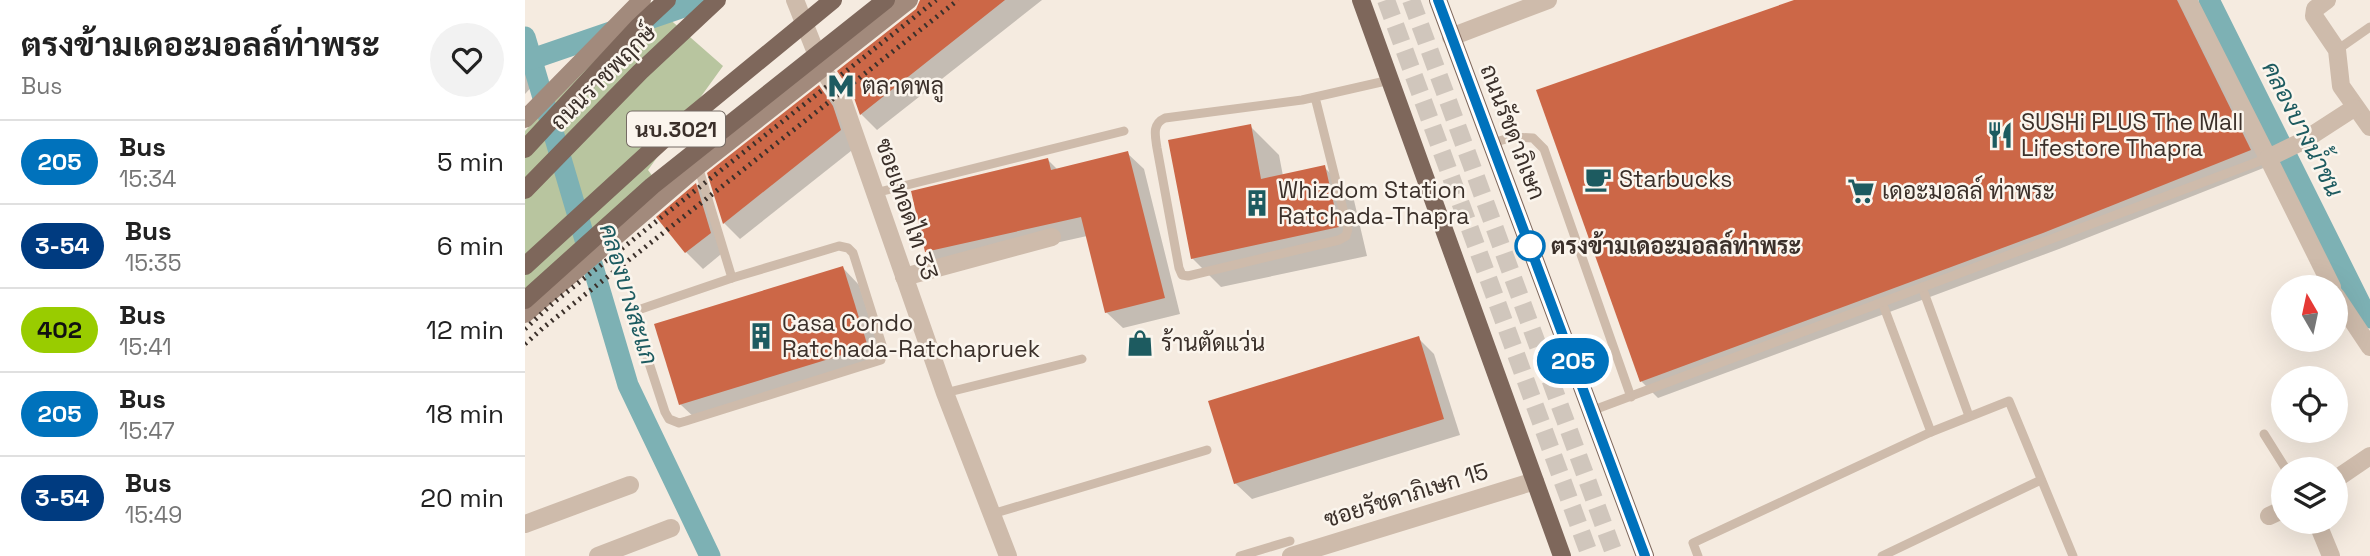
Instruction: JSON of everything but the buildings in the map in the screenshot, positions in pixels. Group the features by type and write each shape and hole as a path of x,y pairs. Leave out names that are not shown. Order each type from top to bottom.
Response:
{"main road":[{"name":"ถนนราชพฤกษ์","path":"530,114 642,0"},
{"path":"525,149 638,27 667,0"},
{"name":"ถนนราชพฤกษ์","path":"525,190 641,72 717,0"},
{"name":"นบ.3021","path":"525,266 665,138 833,0"},
{"path":"525,300 652,186 886,0"},
{"name":"นบ.3021","path":"525,314 698,166 909,0"},
{"path":"1361,0 1562,556"},
{"name":"ถนนรัชดาภิเษก","path":"1438,0 1645,556"}],"street":[{"name":"ซอยเทอดไท 33","path":"795,0 822,68 843,102 946,393 1008,556"},
{"path":"1451,37 1548,0"},
{"path":"2188,0 2272,156 2327,275"},
{"path":"2327,0 2315,9 2314,14 2337,50 2341,86 2370,127"},
{"path":"2272,156 2303,141 2354,108"},
{"path":"904,277 1052,237"},
{"path":"2349,316 2370,347"},
{"path":"2348,471 2370,456"},
{"name":"ซอยรัชดาภิเษก 15","path":"1291,549 1535,481"},
{"path":"525,524 630,485"},
{"path":"598,556 671,528"},
{"path":"2322,534 2331,556"}],"lane":[{"path":"2337,50 2370,27"},
{"path":"1315,96 1348,229 1346,236 1339,240 1188,276 1182,275 1157,148 1156,124 1165,118 1315,96 1390,80"},
{"path":"875,193 1124,131"},
{"path":"1492,143 1513,137 1533,138 1545,149 1631,397"},
{"path":"1591,411 2272,156"},
{"path":"698,166 732,278"},
{"path":"839,246 848,248 853,253 872,312 883,348 882,357 877,363 686,421 672,421 665,412 639,334 636,312 643,307 732,278 839,246"},
{"path":"1922,287 1969,416"},
{"path":"1882,302 1931,432"},
{"path":"946,393 1082,359"},
{"path":"1698,556 1693,543 1931,432 2009,401 2073,556"},
{"path":"2264,434 2278,457"},
{"path":"992,514 1207,450"},
{"path":"1882,556 2041,480"},
{"path":"1241,556 1291,549"}],"green space":[{"path":"650,2 723,66 648,170 661,188 525,306 525,131 608,42"}],"waterway":[{"path":"532,59 704,0"},
{"name":"คลองบางน้ำชน","path":"2209,0 2362,307 2370,318"},
{"name":"คลองบางสะแก","path":"525,37 628,385 710,556"}],"tunnel":[{"path":"1386,0 1590,556"},
{"path":"1411,0 1615,556"}],"railway":[{"path":"525,329 553,303 936,0"},
{"path":"525,344 958,0"}],"bus line":[{"name":"205","path":"1438,0 1645,556"}],"place":[{"name":"ตลาดพลู","path":"841,86"},
{"name":"SUSHi PLUS The Mall Lifestore Thapra","path":"2000,135"},
{"name":"Starbucks","path":"1598,179"},
{"name":"เดอะมอลล์ ท่าพระ","path":"1861,191"},
{"name":"Whizdom Station Ratchada-Thapra","path":"1257,203"},
{"name":"ตรงข้ามเดอะมอลล์ท่าพระ","path":"1530,246"},
{"name":"Casa Condo Ratchada-Ratchapruek","path":"761,336"},
{"name":"ร้านตัดแว่น","path":"1140,343"}]}
